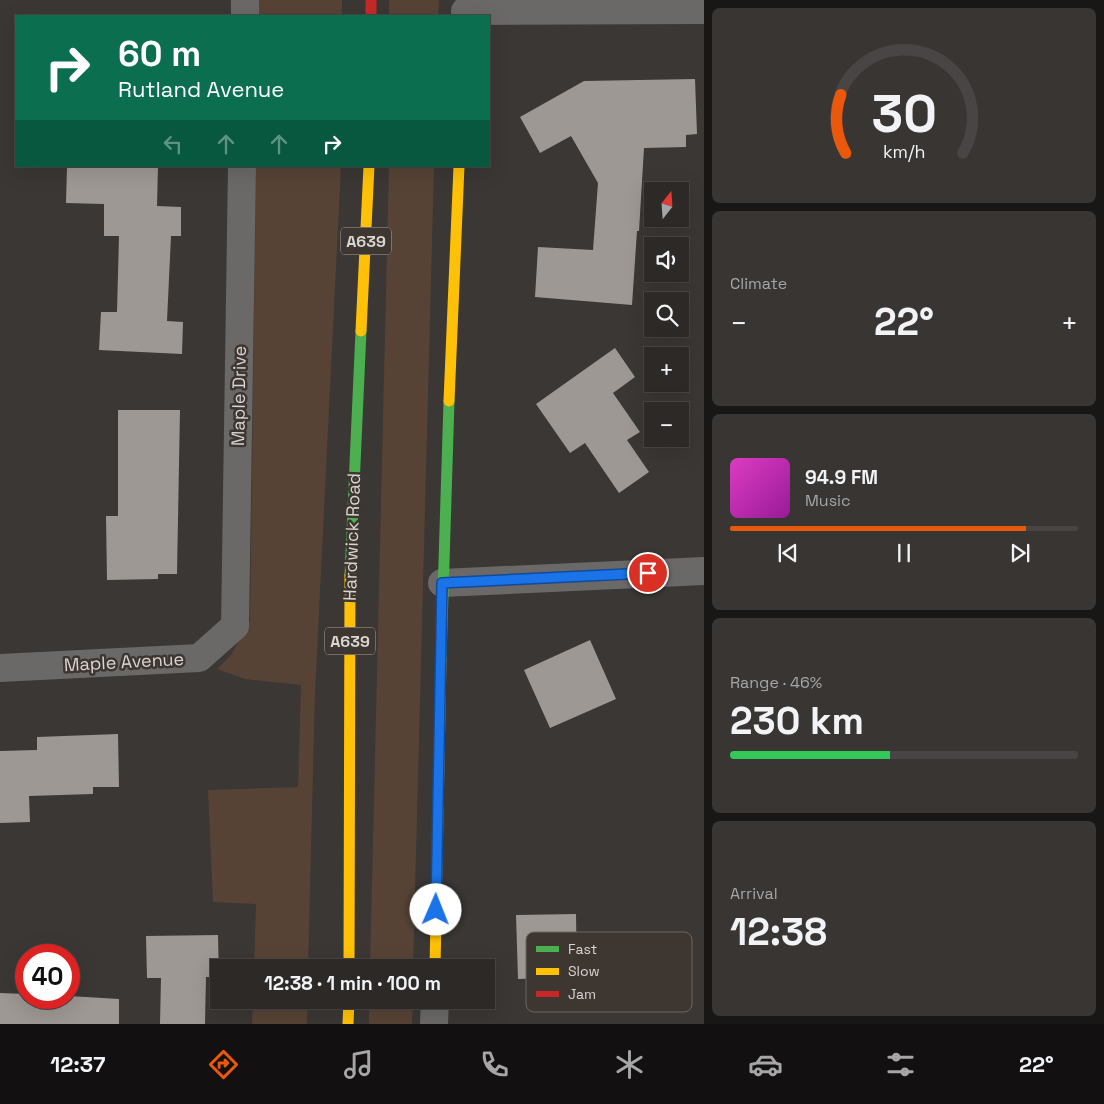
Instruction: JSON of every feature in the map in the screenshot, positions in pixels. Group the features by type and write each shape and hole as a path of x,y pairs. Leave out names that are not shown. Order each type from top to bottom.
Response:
{"main road":[{"path":"371,0 371,15"},
{"name":"Hardwick Road","path":"349,959 350,548 369,167"},
{"path":"436,959 442,583 458,167"},
{"path":"348,1009 348,1024"}],"street":[{"path":"245,0 245,15"},
{"path":"464,9 704,10"},
{"name":"Maple Drive","path":"235,626 242,167"},
{"path":"442,583 704,571"},
{"name":"Maple Avenue","path":"0,668 199,658 235,626"},
{"path":"434,1024 435,1009"}],"shaded area":[{"path":"252,0 342,0 342,15 253,15"},
{"path":"389,0 439,0 438,15 389,15"},
{"path":"256,167 341,167 315,693 308,959 254,959 256,904 213,902 208,790 298,787 301,685 245,679 217,669 231,655 250,621"},
{"path":"389,167 434,167 413,959 370,959"},
{"path":"253,1009 308,1009 307,1024 252,1024"},
{"path":"369,1009 413,1009 412,1024 369,1024"}],"building":[{"path":"695,79 697,134 686,135 686,147 644,148 632,305 535,297 538,247 593,250 598,183 571,136 540,153 520,117 584,81"},
{"path":"67,167 158,167 157,206 181,207 181,236 171,236 167,321 183,322 182,354 99,350 101,312 117,312 119,236 104,236 104,204 66,203"},
{"path":"615,348 635,377 613,393 640,432 627,440 649,472 619,493 585,443 570,453 536,404"},
{"path":"118,410 180,410 177,574 158,574 158,579 107,580 106,516 118,516"},
{"path":"590,640 616,699 550,728 524,670"},
{"path":"118,734 119,787 93,787 93,794 29,796 30,822 0,823 0,751 37,750 37,737"},
{"path":"576,914 576,932 526,932 526,979 518,979 516,915"},
{"path":"218,935 219,959 210,959 210,977 206,977 205,1024 160,1024 161,978 147,978 146,936"},
{"path":"0,993 15,994 15,1009 80,1009 80,997 119,999 119,1024 0,1024"}],"traffic: fast":[{"path":"350,575 361,331"},
{"path":"441,659 449,401"}],"traffic: slow":[{"path":"361,331 369,167"},
{"path":"449,401 459,167"},
{"path":"349,959 350,575"},
{"path":"435,959 441,659"},
{"path":"348,1024 349,1009"}],"traffic: jam":[{"path":"371,0 371,15"}],"route":[{"path":"436,910 442,583 648,573"}]}
